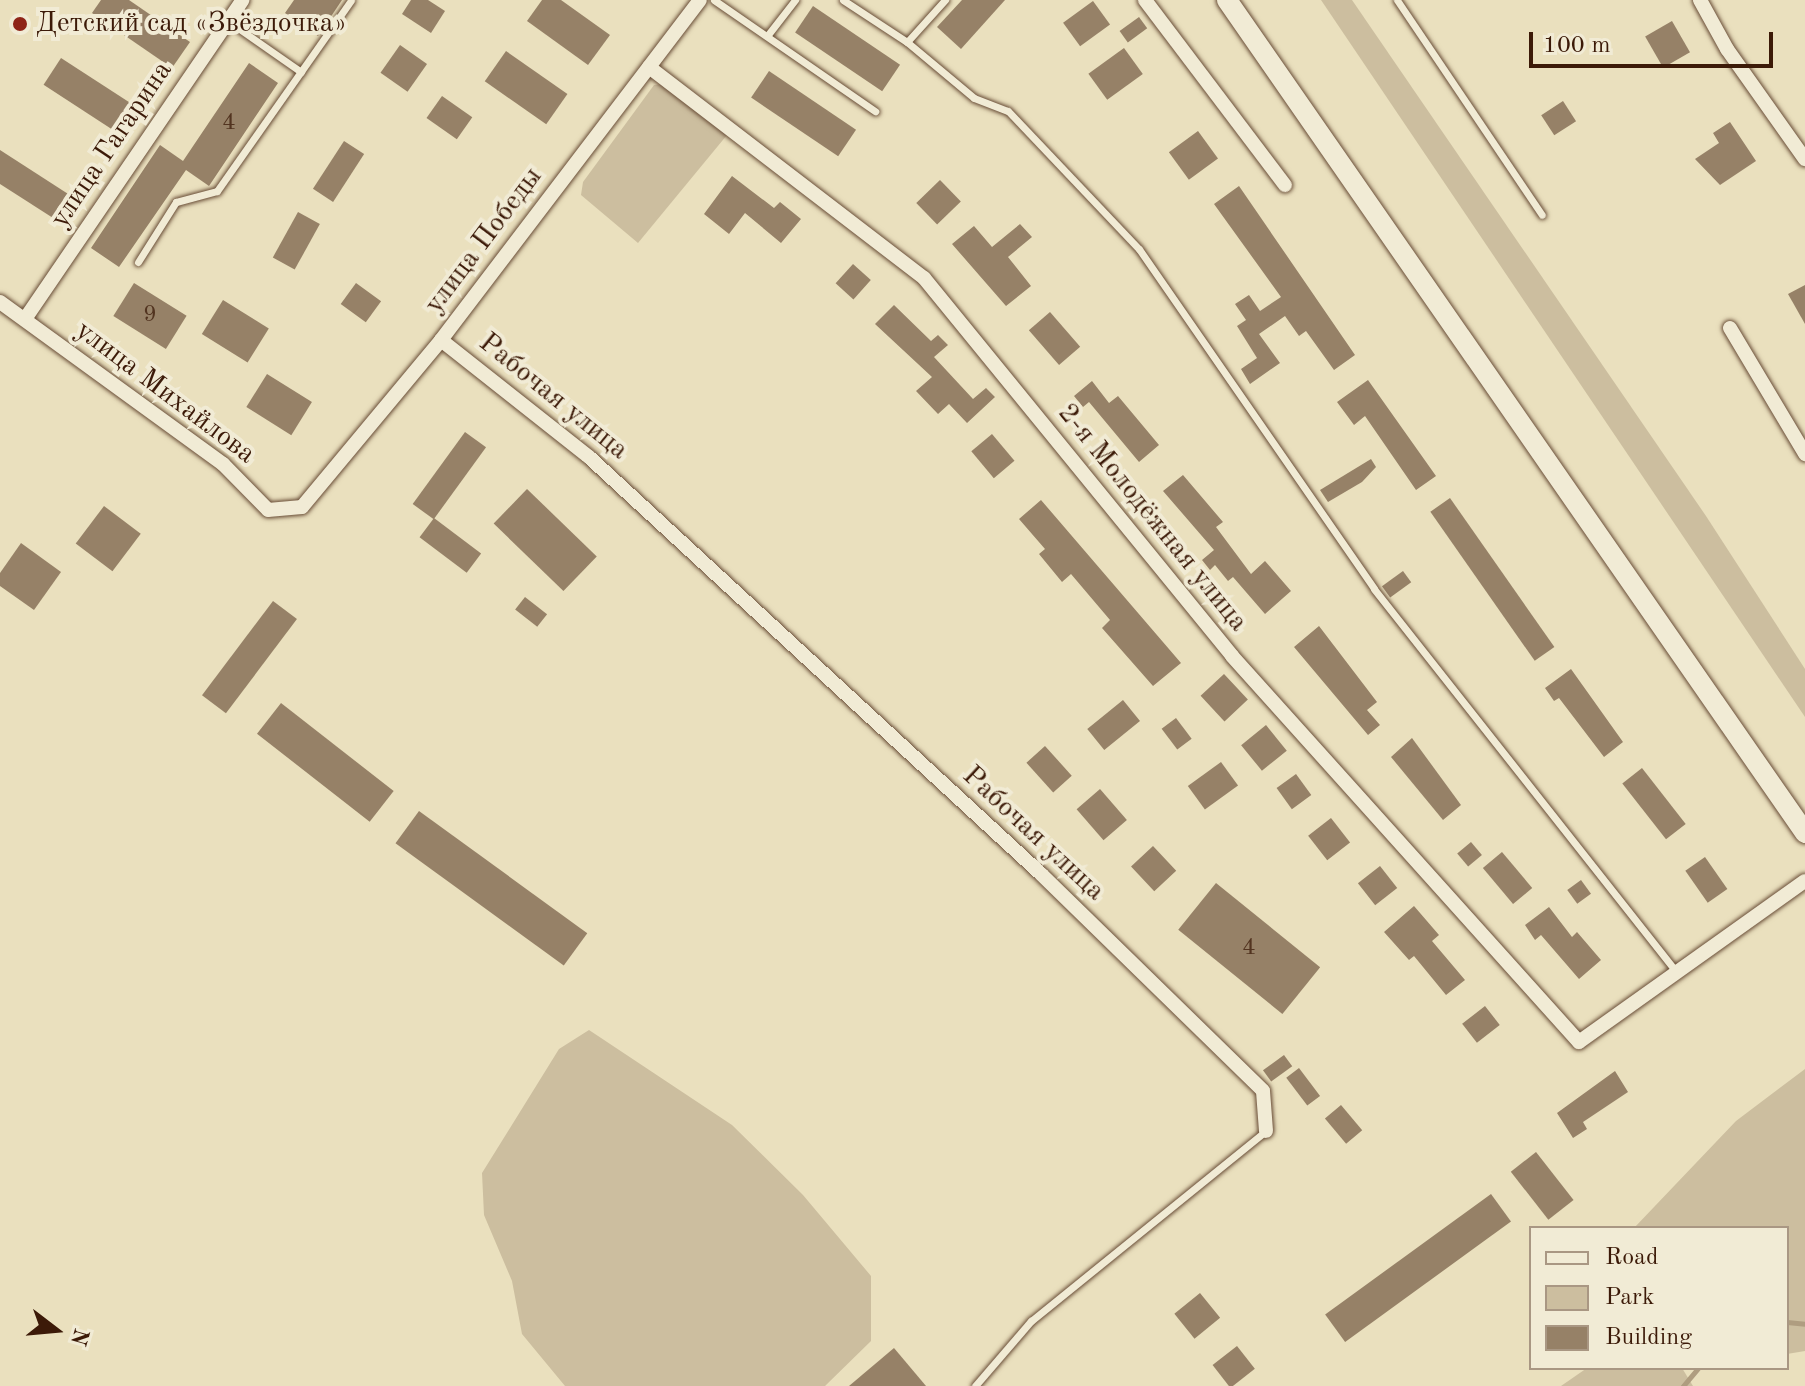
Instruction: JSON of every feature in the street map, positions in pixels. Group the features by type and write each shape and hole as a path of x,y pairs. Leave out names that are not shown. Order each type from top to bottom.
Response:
{"main road":[{"path":"1227,0 1805,833"}],"street":[{"name":"улица Гагарина","path":"25,319 243,0"},
{"name":"улица Победы","path":"302,507 441,340 700,0"},
{"path":"1145,0 1285,185"},
{"path":"1700,0 1727,49 1805,159"},
{"name":"2-я Молодёжная улица","path":"649,67 924,278 1232,656 1579,1042 1677,972"},
{"name":"улица Михайлова","path":"0,302 223,464 268,510 302,507"},
{"path":"1730,328 1805,454"},
{"name":"Рабочая улица","path":"441,340 589,457 1041,874 1263,1091 1266,1131"},
{"path":"1677,972 1805,881"}],"lane":[{"path":"138,262 176,202 217,191 351,0"},
{"path":"714,0 875,111"},
{"path":"767,36 795,0"},
{"path":"843,0 907,42 974,98 1008,111 1139,249 1374,589 1677,972"},
{"path":"907,42 945,0"},
{"path":"1397,0 1542,215"},
{"path":"228,21 301,72"},
{"name":"Рабочая улица","path":"975,1386 1031,1321 1266,1131"}],"green space":[{"path":"1321,0 1352,0 1706,516 1805,669 1805,717"},
{"path":"663,84 727,135 638,243 581,195 583,182 654,85"},
{"path":"589,1030 732,1125 803,1195 871,1276 871,1341 825,1386 565,1386 522,1334 512,1281 484,1215 482,1173 559,1049"},
{"path":"1805,1069 1805,1351 1789,1354 1789,1226 1636,1226 1736,1121"},
{"path":"1584,1370 1683,1370 1693,1386 1561,1386"}],"building":[{"path":"101,0 129,0 190,42 172,68 92,13"},
{"path":"294,0 342,0 318,36 285,13"},
{"path":"411,0 428,0 445,11 431,33 402,14"},
{"path":"542,0 561,0 610,35 588,65 527,21"},
{"path":"962,0 1005,0 961,49 937,27"},
{"path":"1093,1 1110,24 1080,46 1063,23"},
{"path":"813,6 900,65 882,91 795,33"},
{"path":"1139,17 1147,28 1128,42 1120,31"},
{"path":"1672,21 1690,52 1663,68 1645,36"},
{"path":"400,45 427,64 408,92 380,73"},
{"path":"1124,48 1143,74 1107,100 1088,74"},
{"path":"506,51 567,94 546,124 485,81"},
{"path":"61,58 142,111 125,138 44,85"},
{"path":"249,63 278,83 209,186 186,170 119,267 91,248 160,145 183,161"},
{"path":"769,71 856,130 838,156 751,98"},
{"path":"442,96 472,117 457,139 427,118"},
{"path":"1563,101 1576,121 1554,135 1541,115"},
{"path":"1730,122 1756,161 1720,185 1695,159 1719,143 1713,133"},
{"path":"1198,131 1218,159 1189,180 1169,152"},
{"path":"344,141 364,154 333,202 313,189"},
{"path":"0,150 79,201 64,225 0,184"},
{"path":"732,176 774,208 780,202 801,219 781,243 745,213 729,234 704,214"},
{"path":"940,180 961,202 937,225 916,203"},
{"path":"1239,186 1355,355 1334,370 1306,331 1299,336 1285,316 1259,334 1280,363 1250,384 1241,369 1257,358 1237,326 1246,320 1235,304 1249,295 1260,311 1281,297 1214,204"},
{"path":"298,212 320,224 295,270 273,257"},
{"path":"1020,224 1032,237 1008,257 1031,286 1006,306 952,244 974,226 992,247"},
{"path":"853,264 871,280 853,299 836,283"},
{"path":"134,283 187,316 166,349 113,316"},
{"path":"356,283 381,301 366,322 341,304"},
{"path":"1805,285 1805,324 1788,294"},
{"path":"223,300 269,329 248,363 202,334"},
{"path":"894,305 931,341 938,335 948,345 934,357 973,399 986,388 995,397 967,423 949,404 938,414 916,391 932,377 875,324"},
{"path":"1050,312 1080,347 1059,365 1029,330"},
{"path":"267,374 312,402 291,435 246,407"},
{"path":"1368,380 1436,476 1416,490 1365,416 1354,425 1337,402"},
{"path":"1092,381 1109,403 1118,396 1159,445 1139,462 1089,402 1083,407 1074,396"},
{"path":"465,432 486,447 434,519 413,504"},
{"path":"992,434 1014,461 994,478 971,451"},
{"path":"1371,459 1376,467 1362,482 1328,502 1320,490"},
{"path":"1183,475 1223,522 1216,527 1251,574 1265,561 1291,591 1265,614 1233,577 1228,581 1215,565 1210,570 1202,560 1214,550 1163,491"},
{"path":"527,489 597,556 563,591 494,524"},
{"path":"1450,498 1554,647 1535,661 1430,512"},
{"path":"1041,500 1181,663 1153,686 1102,628 1110,620 1071,574 1062,582 1039,554 1045,549 1019,519"},
{"path":"104,506 141,534 112,571 76,544"},
{"path":"434,518 481,554 467,573 420,537"},
{"path":"21,543 61,572 34,610 0,586 0,573"},
{"path":"1403,571 1411,582 1390,598 1382,586"},
{"path":"525,597 547,614 537,627 515,610"},
{"path":"273,601 297,619 226,713 202,695"},
{"path":"1319,626 1377,702 1367,710 1380,725 1368,735 1294,647"},
{"path":"1571,669 1623,742 1604,757 1559,698 1554,701 1545,688"},
{"path":"1224,674 1248,700 1224,721 1201,696"},
{"path":"1123,700 1140,721 1104,750 1087,729"},
{"path":"281,703 394,791 370,822 257,734"},
{"path":"1176,718 1192,739 1177,750 1162,729"},
{"path":"1266,725 1287,751 1262,771 1241,745"},
{"path":"1412,738 1461,805 1443,820 1391,757"},
{"path":"1045,746 1072,776 1053,792 1026,763"},
{"path":"1221,762 1238,785 1205,810 1188,786"},
{"path":"1642,768 1686,824 1666,839 1622,783"},
{"path":"1296,774 1311,795 1292,809 1277,788"},
{"path":"1100,789 1127,820 1104,840 1077,809"},
{"path":"419,811 587,933 564,966 395,843"},
{"path":"1331,818 1350,842 1327,860 1308,836"},
{"path":"1471,842 1482,855 1468,867 1457,854"},
{"path":"1153,846 1176,871 1154,891 1131,866"},
{"path":"1502,852 1532,888 1513,904 1483,868"},
{"path":"1705,857 1727,889 1708,903 1685,871"},
{"path":"1380,866 1397,888 1375,905 1358,883"},
{"path":"1581,880 1591,894 1577,904 1567,890"},
{"path":"1216,883 1320,967 1282,1014 1178,930"},
{"path":"1414,906 1439,935 1432,941 1465,980 1446,995 1414,956 1409,960 1384,932"},
{"path":"1549,907 1572,937 1577,932 1601,960 1579,979 1541,935 1535,940 1525,925"},
{"path":"1485,1006 1500,1025 1477,1043 1462,1024"},
{"path":"1284,1055 1292,1066 1271,1082 1263,1070"},
{"path":"1299,1068 1320,1096 1307,1106 1286,1078"},
{"path":"1615,1071 1628,1092 1583,1122 1587,1129 1573,1138 1557,1113"},
{"path":"1341,1105 1362,1130 1346,1144 1325,1118"},
{"path":"1536,1152 1574,1200 1548,1220 1511,1172"},
{"path":"1491,1194 1511,1222 1345,1342 1325,1314"},
{"path":"1200,1293 1220,1318 1194,1339 1174,1314"},
{"path":"1237,1346 1255,1369 1229,1386 1213,1365"},
{"path":"894,1348 926,1386 849,1386"}],"waterway":[{"path":"1789,1322 1805,1324"},
{"path":"1683,1386 1696,1370"}],"place":[{"name":"Детский сад «Звёздочка»","path":"20,24"}]}
